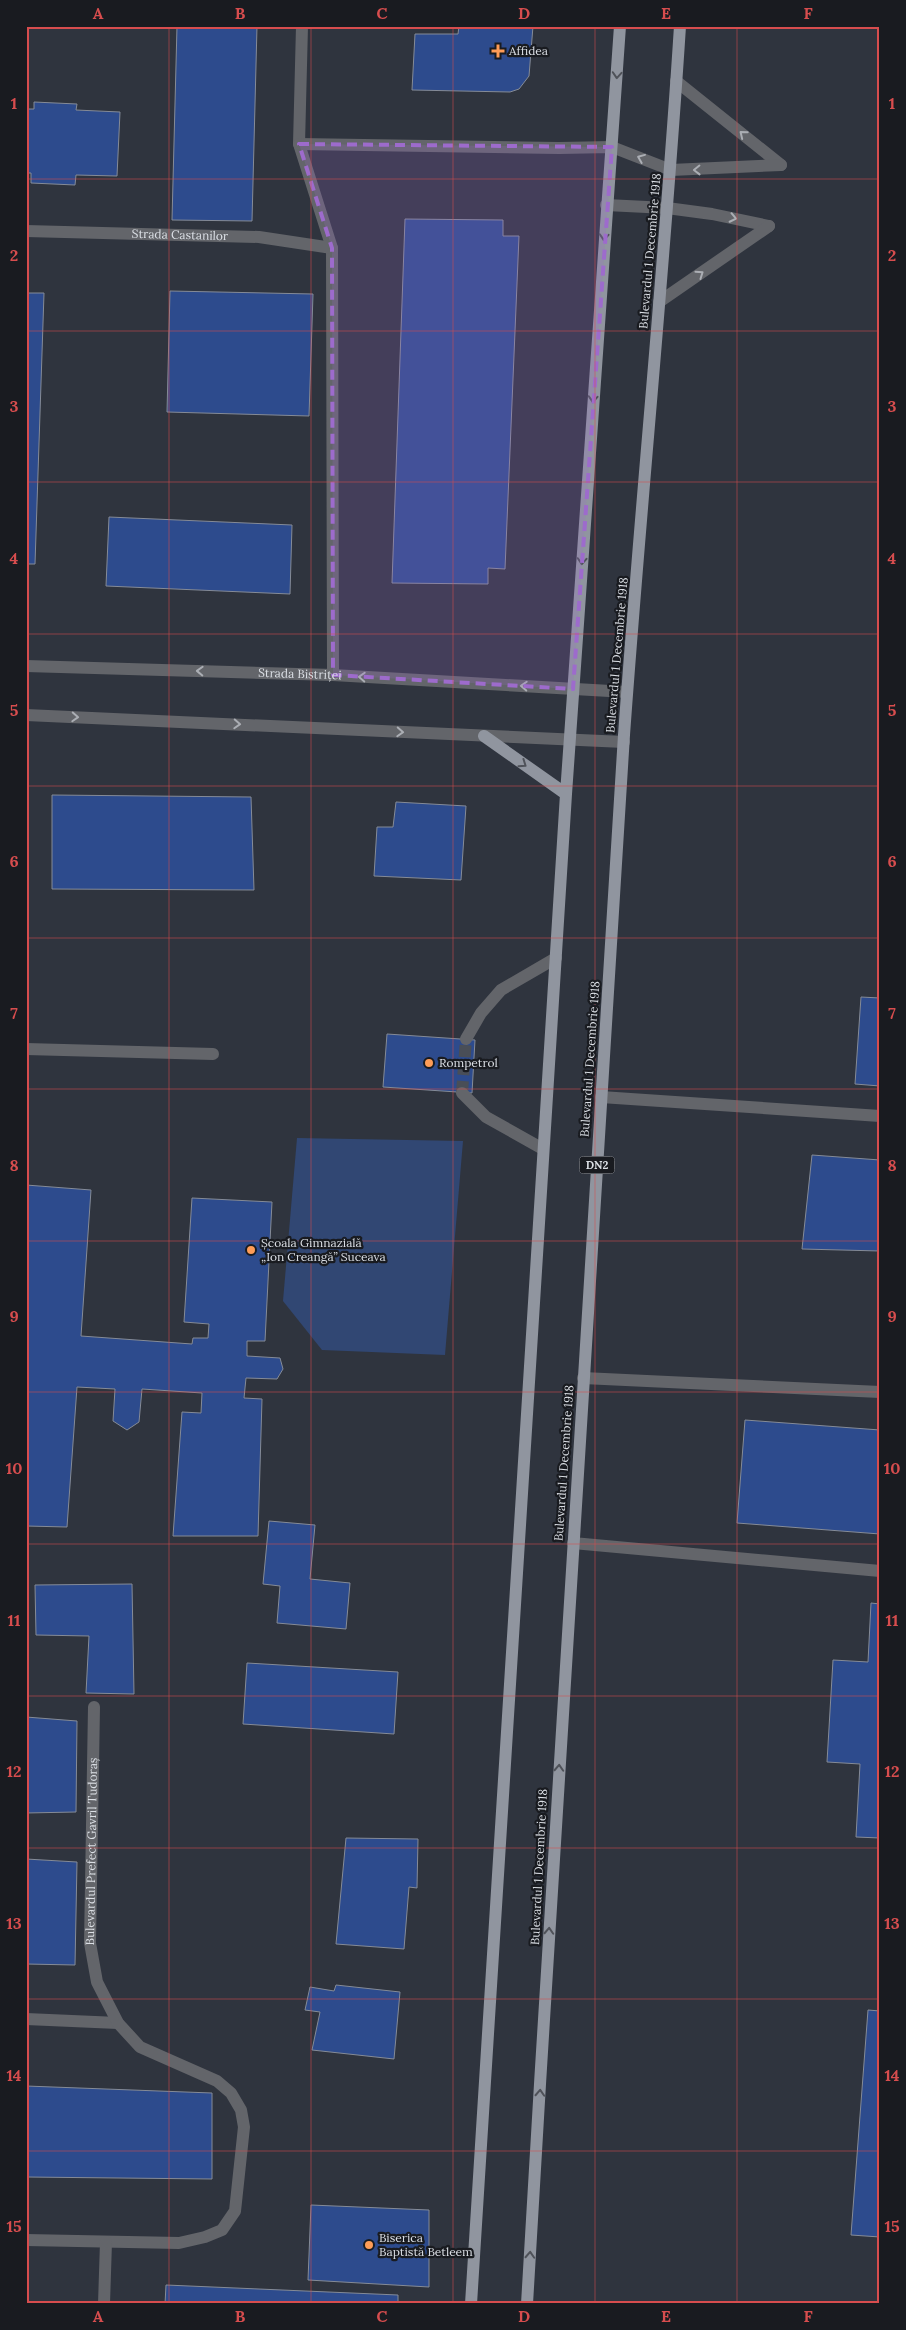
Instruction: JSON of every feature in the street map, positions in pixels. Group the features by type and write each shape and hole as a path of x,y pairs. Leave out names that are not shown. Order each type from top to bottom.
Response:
{"main road":[{"path":"471,2304 566,794 620,26"},
{"name":"Bulevardul 1 Decembrie 1918","path":"527,2304 572,1543 627,692 671,170 680,26"},
{"path":"484,736 566,794"}],"street":[{"path":"302,26 299,144 332,248 333,675"},
{"path":"299,144 559,148 612,146 671,170 781,165 676,81"},
{"path":"606,205 667,208 712,214 769,226 660,302"},
{"name":"Strada Castanilor","path":"26,231 259,237 332,248"},
{"name":"Strada Bistriței","path":"26,666 333,675 627,692"},
{"path":"26,715 624,742"},
{"path":"466,1039 481,1013 501,990 556,958"},
{"path":"26,1049 213,1054"},
{"path":"462,1092 486,1118 543,1149"},
{"path":"601,1097 880,1116"},
{"path":"583,1378 880,1392"},
{"path":"572,1543 880,1571"},
{"name":"Bulevardul Prefect Gavril Tudoraș","path":"26,2240 179,2243 205,2237 222,2230 235,2211 244,2127 241,2110 231,2094 217,2081 140,2047 118,2023 97,1982 90,1943 94,1707"},
{"path":"26,2019 118,2023"},
{"path":"104,2304 106,2242"}],"highlighted area":[{"path":"299,144 612,147 573,689 333,675 332,248"}],"shaded area":[{"path":"297,1138 463,1141 445,1355 322,1350 283,1301"}],"building":[{"path":"177,26 257,26 252,221 172,220"},
{"path":"459,26 533,26 529,76 519,89 510,92 412,90 415,34 458,34"},
{"path":"34,102 77,104 76,110 120,112 117,176 76,175 75,185 31,183 31,173 26,173 26,109 34,109"},
{"path":"405,219 503,220 503,236 519,236 505,569 488,568 488,584 392,583"},
{"path":"170,291 313,294 309,416 167,412"},
{"path":"26,293 44,293 35,564 26,564"},
{"path":"109,517 292,525 290,594 106,586"},
{"path":"52,795 251,797 254,890 52,889"},
{"path":"396,802 466,806 461,880 374,876 377,827 393,827"},
{"path":"861,997 880,998 880,1086 855,1084"},
{"name":"Rompetrol","path":"387,1034 475,1040 472,1093 383,1087"},
{"path":"812,1155 880,1160 880,1251 802,1249"},
{"name":"Școala Gimnazială „Ion Creangă” Suceava","path":"26,1185 91,1190 81,1336 192,1344 193,1338 208,1338 209,1324 184,1322 192,1198 272,1202 265,1341 247,1341 247,1356 280,1358 283,1369 277,1379 246,1378 244,1398 262,1399 258,1536 173,1536 182,1412 201,1413 202,1393 142,1389 139,1422 127,1430 113,1421 115,1389 77,1387 67,1527 26,1526"},
{"path":"745,1420 880,1430 880,1534 737,1523"},
{"path":"269,1521 315,1525 310,1579 350,1583 346,1629 277,1623 280,1586 263,1584"},
{"path":"132,1584 134,1694 86,1693 89,1636 36,1635 35,1585"},
{"path":"871,1603 880,1604 880,1838 856,1837 860,1764 827,1762 833,1660 868,1662"},
{"path":"247,1663 398,1672 394,1734 243,1724"},
{"path":"26,1717 77,1721 76,1812 26,1813"},
{"path":"346,1838 418,1839 417,1888 409,1887 404,1949 336,1944"},
{"path":"26,1859 77,1862 75,1965 26,1964"},
{"path":"336,1985 400,1992 394,2059 312,2050 320,2012 305,2010 310,1987 334,1991"},
{"path":"868,2010 880,2011 880,2237 851,2235"},
{"path":"26,2086 212,2093 212,2179 26,2177"},
{"name":"Biserica Baptistă Betleem","path":"311,2205 429,2210 429,2287 308,2280"},
{"path":"166,2285 398,2295 398,2304 165,2304"}],"tunnel":[{"path":"462,1093 466,1039"}],"place":[{"name":"Affidea","path":"498,51"},
{"name":"Rompetrol","path":"429,1063"},
{"name":"Școala Gimnazială „Ion Creangă” Suceava","path":"251,1250"},
{"name":"Biserica Baptistă Betleem","path":"369,2245"}]}
